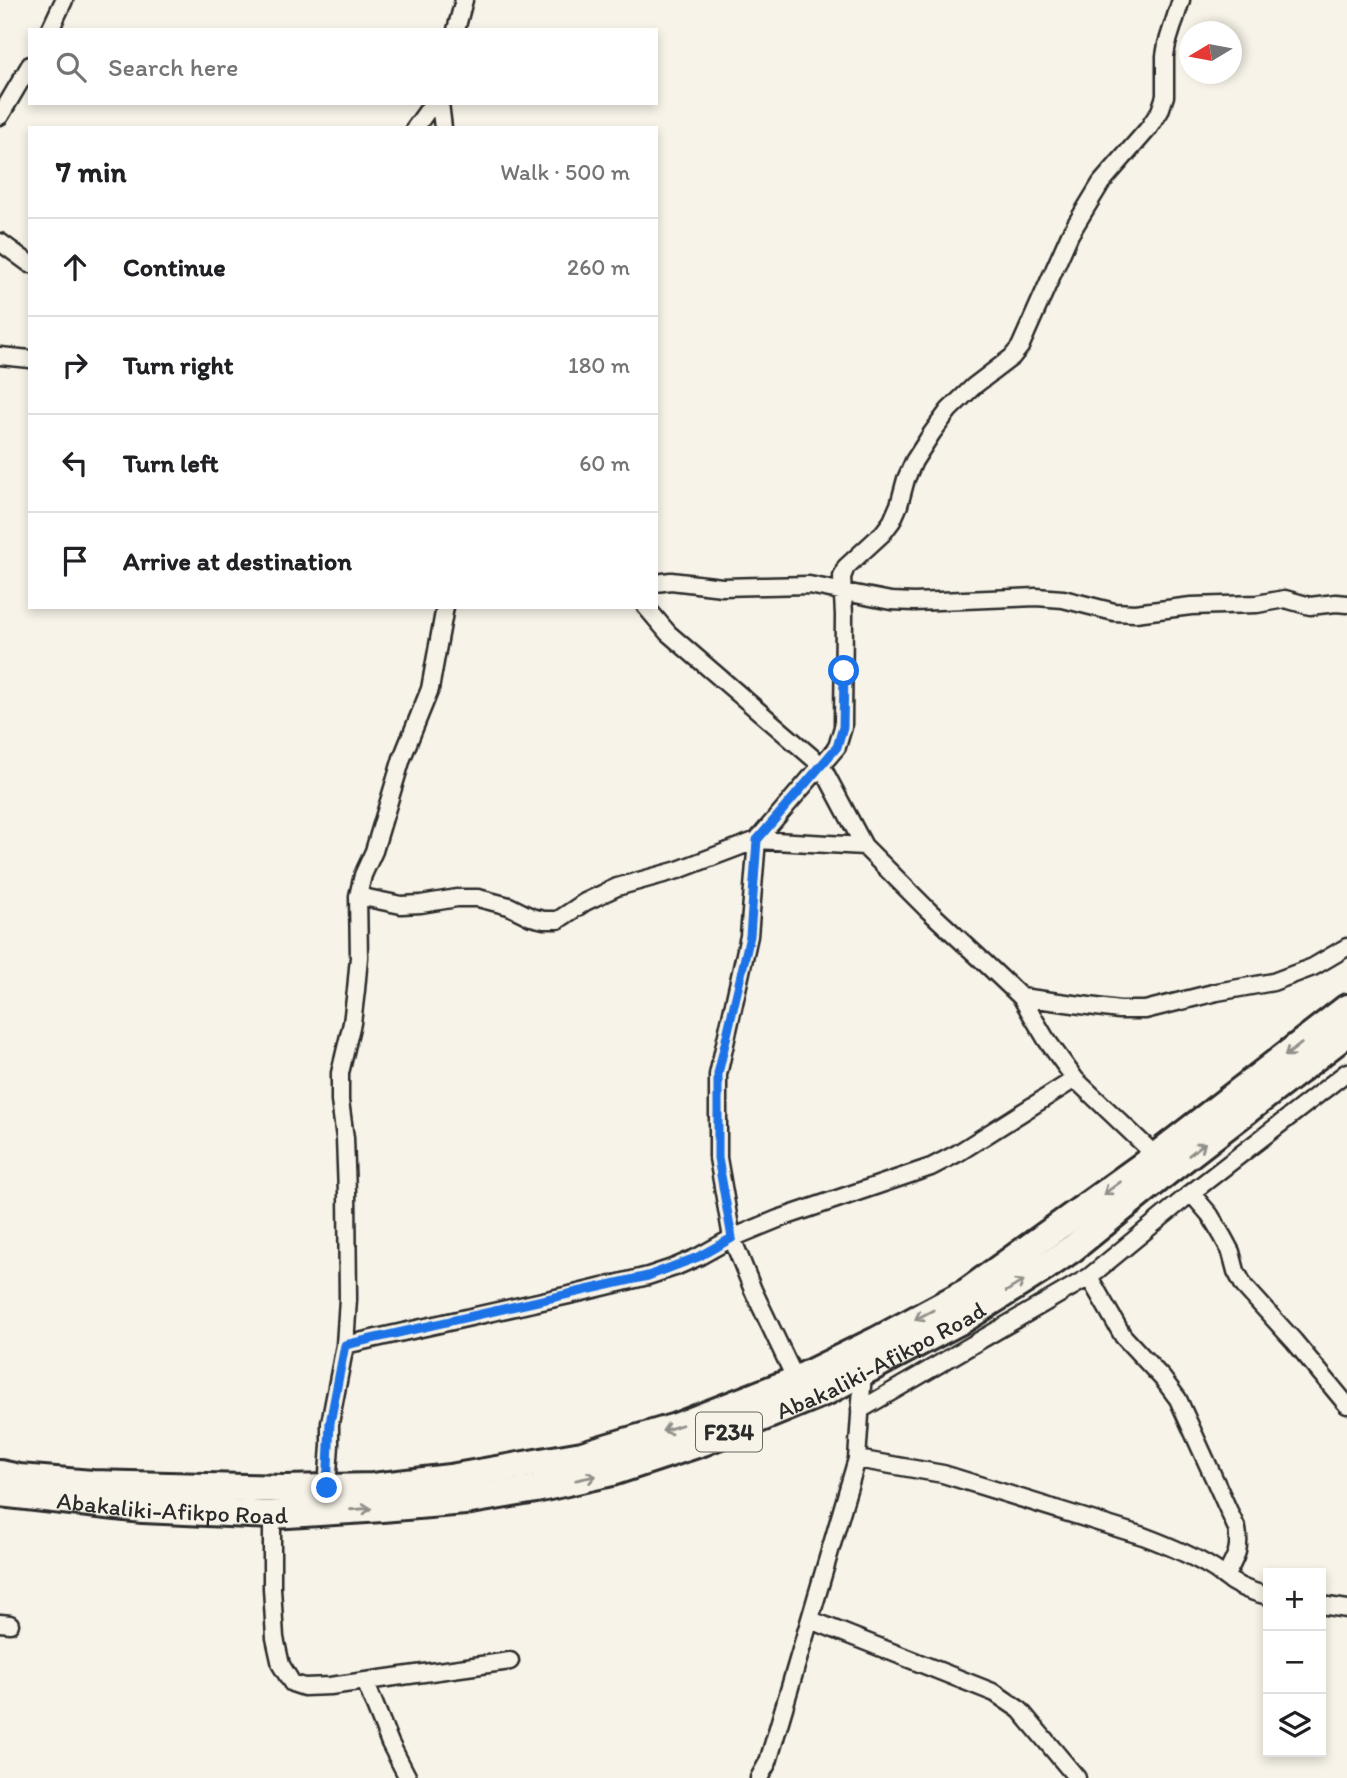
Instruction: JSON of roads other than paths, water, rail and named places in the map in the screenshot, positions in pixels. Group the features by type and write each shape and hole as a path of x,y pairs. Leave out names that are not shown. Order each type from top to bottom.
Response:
{"main road":[{"name":"F234","path":"0,1474 92,1484 284,1489 373,1487 450,1478 582,1455 676,1427 796,1380 967,1292 1156,1156 1347,1008"},
{"name":"Abakaliki-Afikpo Road","path":"0,1493 143,1509 272,1515 465,1501 612,1472 703,1442 827,1391 965,1318 1073,1248 1347,1033"}],"street":[{"path":"51,28 64,0"},
{"path":"457,28 464,0"},
{"path":"796,1380 753,1290 732,1238 718,1158 718,1074 750,936 757,840 837,747 843,727 842,577 846,567 892,522 914,460 949,410 974,386 1013,358 1070,234 1101,183 1148,130 1160,111 1165,96 1167,44 1181,0"},
{"path":"0,116 28,68"},
{"path":"416,126 432,105"},
{"path":"440,105 443,126"},
{"path":"0,242 28,263"},
{"path":"0,356 28,359"},
{"path":"658,583 671,581 722,587 809,585 891,601 1018,597 1063,599 1114,612 1135,613 1191,606 1257,604 1285,599 1310,606 1347,604"},
{"path":"327,1488 330,1423 345,1345 348,1299 347,1193 340,1073 352,1023 356,990 359,957 358,896 402,758 430,689 445,609"},
{"path":"648,609 668,633 821,765 864,846 928,911 1021,998 1075,1079 1156,1156"},
{"path":"358,896 401,905 478,898 509,906 531,917 558,920 585,902 617,887 678,870 757,840 864,846"},
{"path":"1021,998 1119,1010 1145,1010 1217,992 1273,982 1313,967 1347,947"},
{"path":"860,1410 1089,1277 1191,1193 1347,1072"},
{"path":"345,1345 648,1276 698,1257 732,1238 788,1216 931,1167 958,1153 1075,1079"},
{"path":"1191,1193 1210,1215 1223,1237 1244,1286 1347,1405"},
{"path":"1089,1277 1123,1336 1163,1378 1178,1399 1237,1529 1240,1543 1225,1577"},
{"path":"759,1778 768,1762 857,1459 863,1372"},
{"path":"857,1459 943,1474 1143,1536 1168,1545 1250,1591 1263,1595"},
{"path":"272,1515 275,1638 281,1665 292,1683 304,1687 330,1686 510,1661"},
{"path":"1326,1606 1347,1609"},
{"path":"811,1620 995,1693 1020,1710 1077,1778"},
{"path":"365,1681 390,1743 408,1778"}]}
